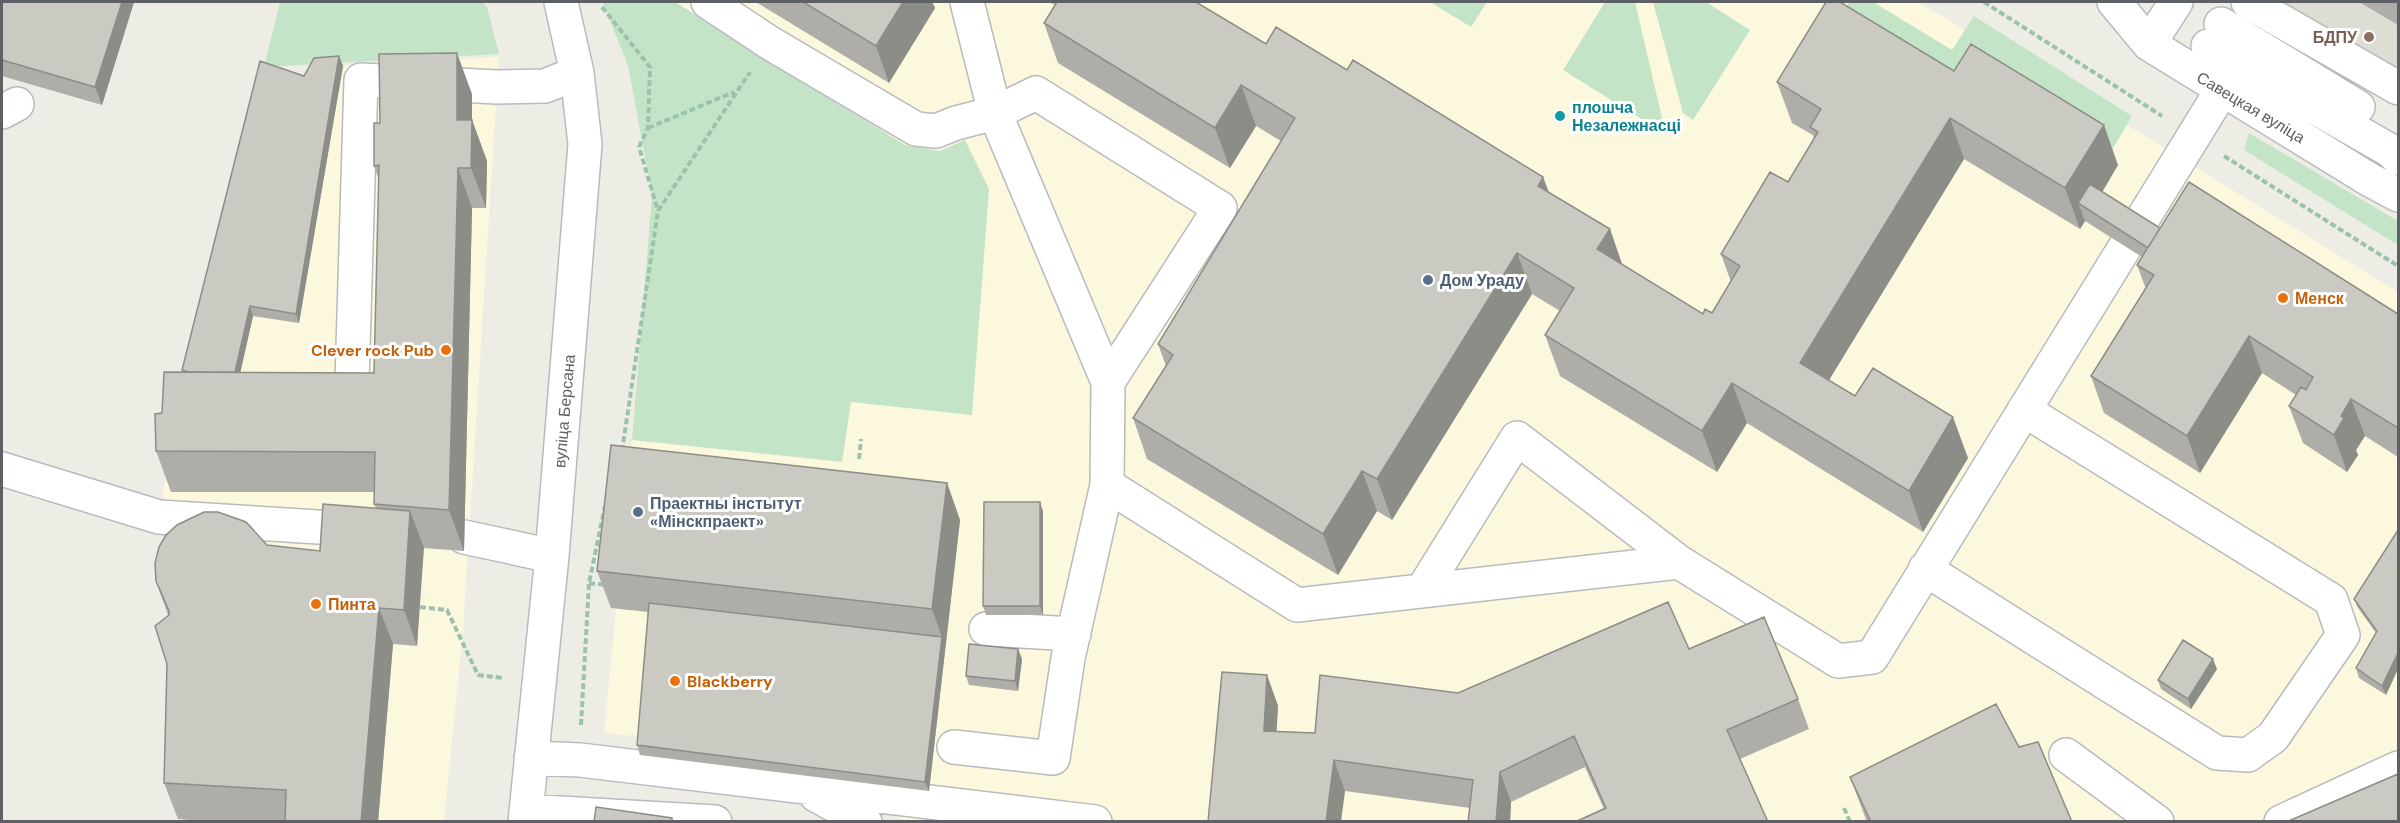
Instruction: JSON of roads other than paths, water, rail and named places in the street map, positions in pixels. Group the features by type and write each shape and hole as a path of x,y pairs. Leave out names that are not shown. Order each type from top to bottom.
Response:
{"street":[{"name":"вуліца Берсана","path":"526,816 552,556 585,144 577,73 562,2"},
{"path":"708,2 770,44 916,129 936,131 956,123 995,113 1036,93 1220,208 1108,382"},
{"path":"954,747 1053,758 1074,634 1107,484 1108,382 995,113 967,2"},
{"name":"Савецкая вуліца","path":"2114,2 2149,45 2398,195"},
{"path":"2149,45 2176,2"},
{"path":"2248,2 2398,88"},
{"path":"2398,131 2215,35 2391,151 2398,158"},
{"path":"352,381 361,80 497,87 545,86 577,73"},
{"path":"1422,591 1516,438 1679,562 1838,661 1872,657 2222,90"},
{"path":"1925,570 2217,753 2248,755 2273,737 2343,634 2331,600 2024,410"},
{"path":"2,469 159,517 389,531"},
{"path":"1107,484 1297,605 1679,562"},
{"path":"464,537 552,556"},
{"path":"986,630 1074,634"},
{"path":"2066,755 2157,822"},
{"path":"531,758 579,760 1095,822"},
{"path":"2281,822 2398,768"},
{"path":"797,785 865,822"},
{"path":"526,816 715,822"}],"place":[{"name":"БДПУ","path":"2369,37"},
{"name":"плошча Незалежнасці","path":"1560,116"},
{"name":"Дом Ураду","path":"1428,280"},
{"name":"Менск","path":"2283,298"},
{"name":"Clever rock Pub","path":"446,350"},
{"name":"Праектны інстытут «Мінскпраект»","path":"638,512"},
{"name":"Пинта","path":"316,604"},
{"name":"Blackberry","path":"675,681"}]}
